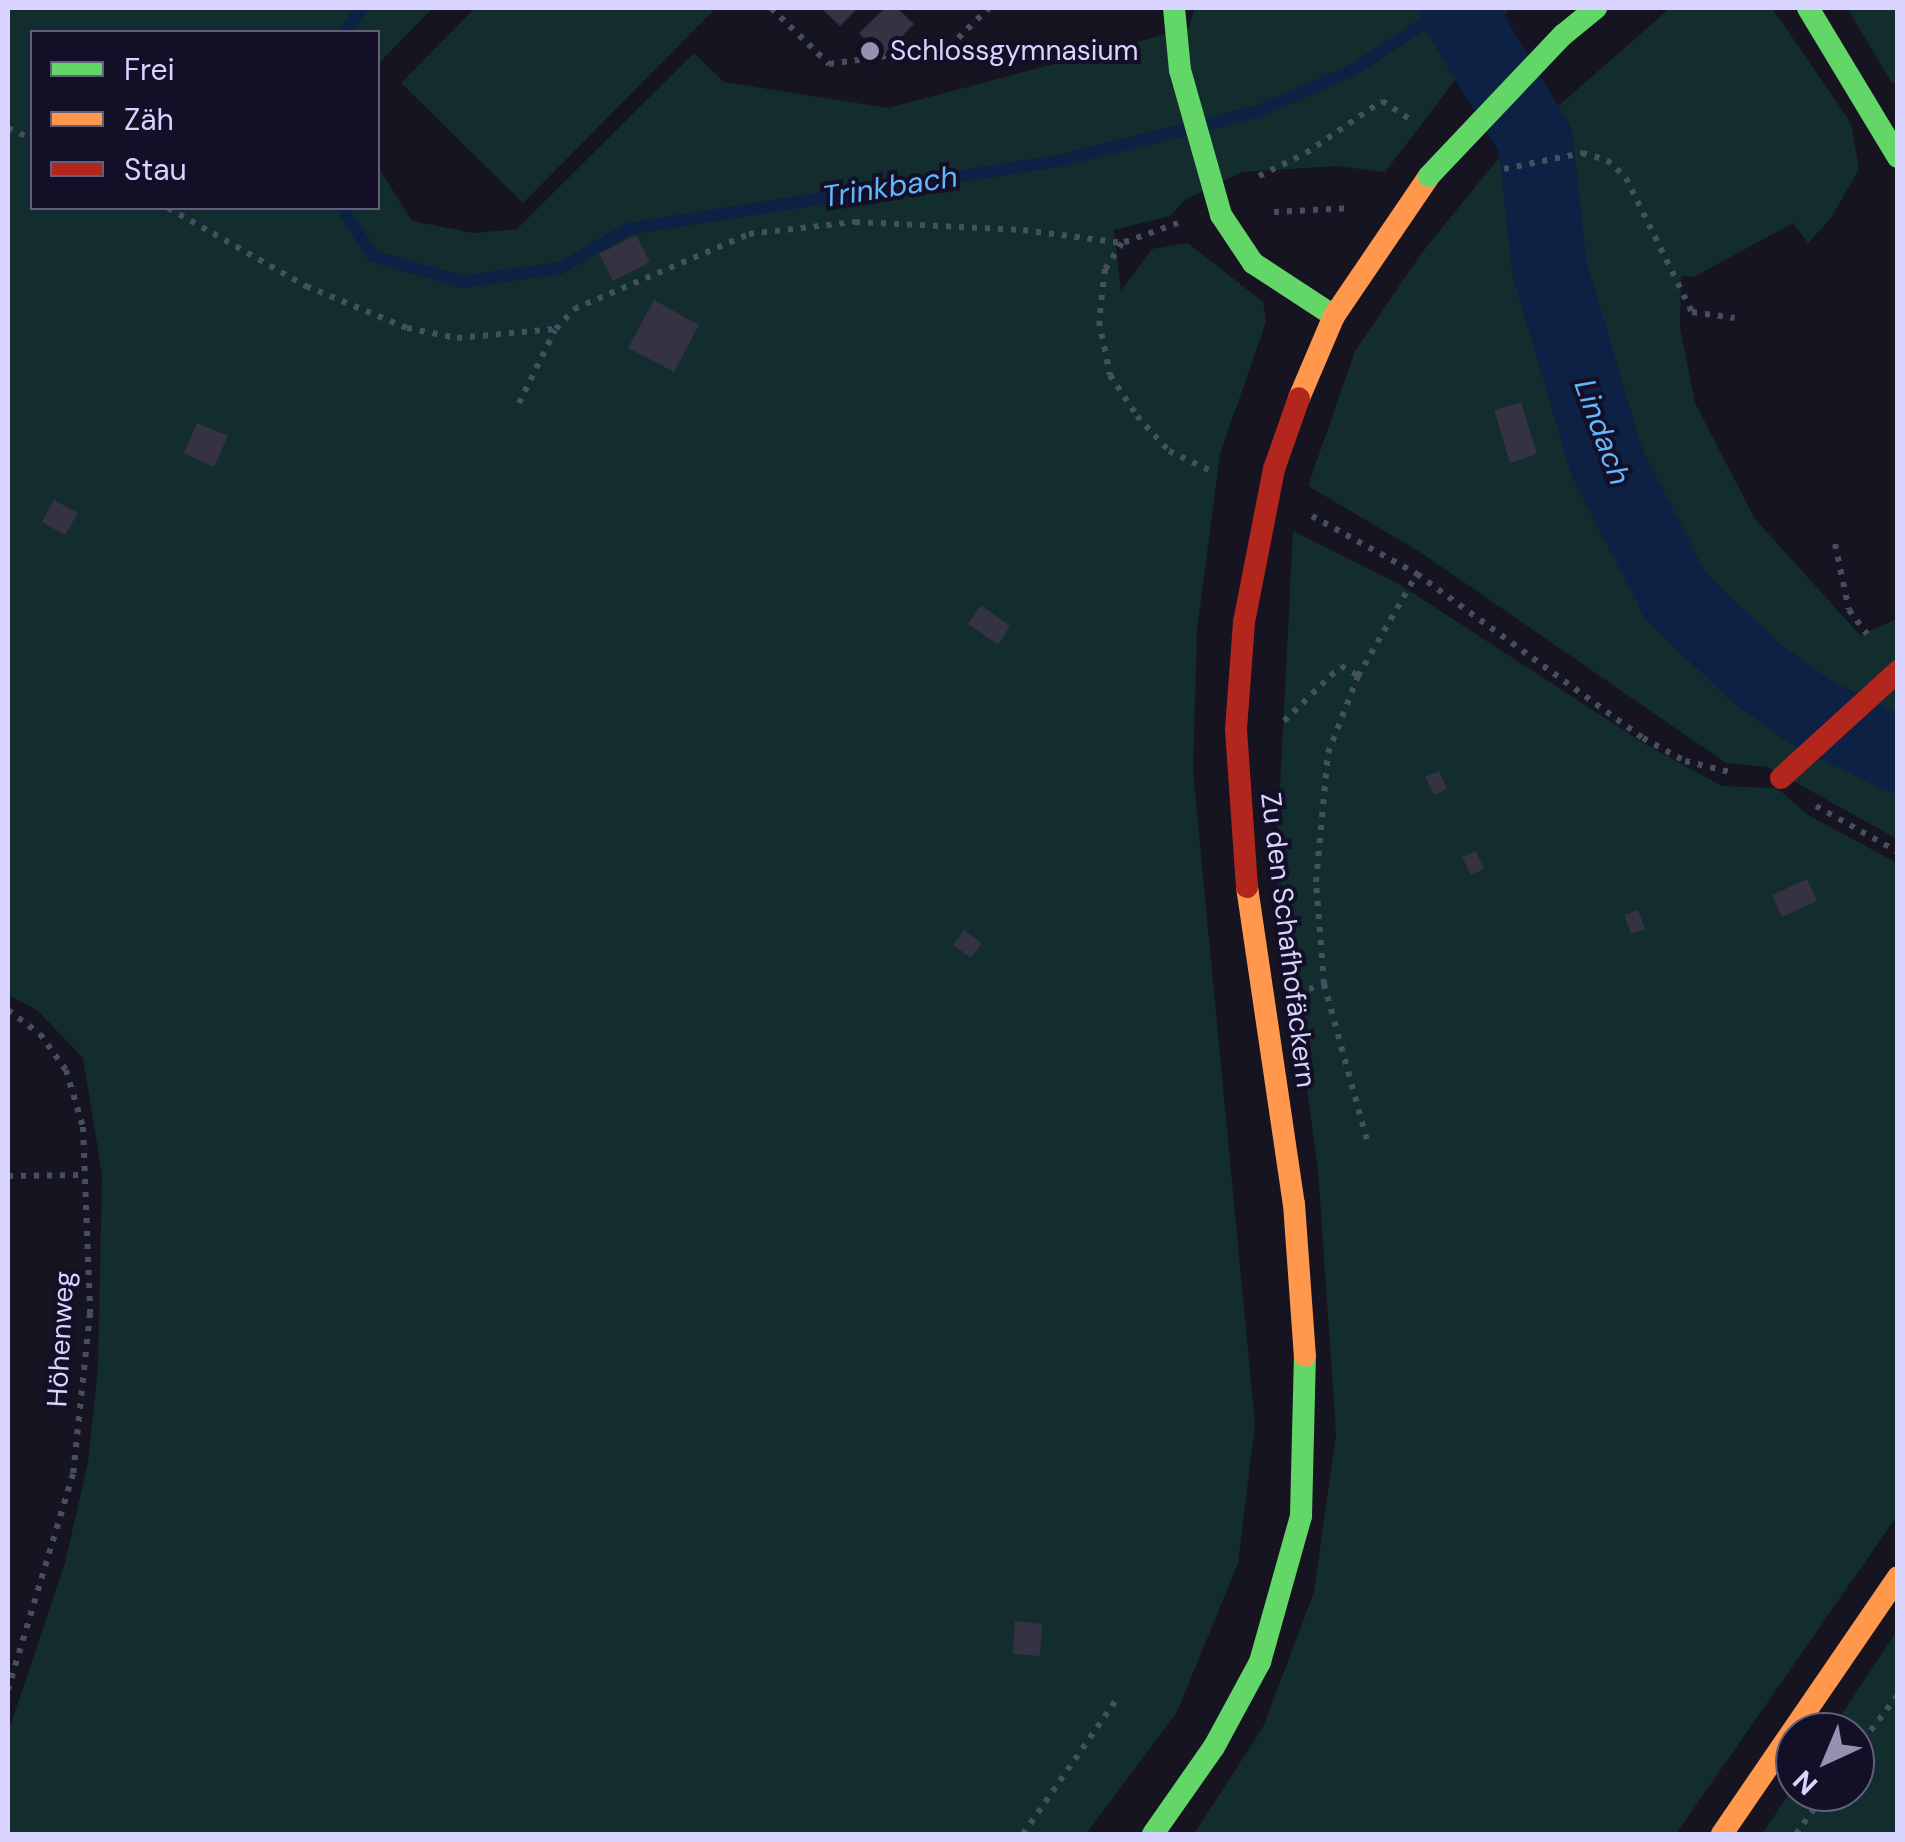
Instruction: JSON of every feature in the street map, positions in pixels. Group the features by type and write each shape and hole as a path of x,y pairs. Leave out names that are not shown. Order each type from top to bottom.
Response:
{"street":[{"path":"1174,8 1180,70 1214,193 1253,262 1334,316"},
{"name":"Zu den Schafhofäckern","path":"1153,1834 1214,1747 1260,1662 1300,1516 1306,1360 1296,1223 1240,842 1236,729 1244,622 1274,468 1334,316 1429,176 1563,35 1596,8"},
{"path":"1808,8 1898,157"},
{"path":"1781,778 1896,671"},
{"path":"1722,1834 1898,1577"}],"path":[{"path":"771,8 829,64 948,47 989,8"},
{"path":"1209,470 1169,451 1110,375 1098,320 1106,268 1122,243 1214,193 1306,154 1382,101 1421,127"},
{"path":"1494,170 1582,154 1607,160 1626,178 1692,312 1734,318"},
{"path":"1214,193 1368,207"},
{"path":"172,210 306,286 407,328 458,338 556,329"},
{"path":"519,403 556,329 574,309 749,234 855,222 1024,230 1122,243"},
{"path":"1304,513 1417,574 1657,746 1726,772 1781,778 1819,808 1898,852"},
{"path":"1835,544 1849,610 1896,671"},
{"path":"1369,1146 1324,984 1316,882 1328,753 1358,676 1417,574"},
{"path":"1236,729 1286,720 1341,666 1358,676"},
{"path":"1261,1002 1324,984"},
{"name":"Höhenweg","path":"8,1010 40,1034 66,1070 83,1127 90,1314 72,1474 8,1689"},
{"path":"8,1176 85,1175"},
{"path":"1875,1724 1898,1694"},
{"path":"1023,1834 1117,1699"},
{"path":"1796,1834 1812,1812"}],"green space":[{"path":"8,8 433,8 380,62 380,30 30,30 30,210 380,210 380,170 412,221 474,233 517,229 694,53 724,82 888,108 1189,28 1195,8 1510,8 1385,172 1336,166 1242,172 1185,200 1170,216 1114,230 1121,291 1152,249 1188,243 1263,302 1266,322 1220,454 1197,630 1193,771 1255,1424 1238,1563 1177,1712 1086,1834 8,1834 8,1732 65,1563 88,1462 98,1368 102,1175 83,1058 37,1010 8,995"},
{"path":"475,8 716,8 523,203 401,83"},
{"path":"1670,8 1772,8 1851,123 1859,169 1831,218 1808,243 1793,223 1694,277 1681,276 1680,327 1695,403 1755,519 1860,635 1897,619 1897,839 1768,767 1726,763 1420,552 1308,486 1355,351 1421,254 1497,160"},
{"path":"1847,8 1897,8 1897,86 1890,80"},
{"path":"1293,531 1399,584 1645,744 1722,786 1777,788 1808,815 1897,863 1897,1516 1676,1834 1194,1834 1263,1727 1314,1592 1336,1434 1318,1169 1276,868"},
{"path":"1897,1631 1897,1834 1762,1834 1777,1812 1875,1812 1875,1712 1843,1712"}],"building":[{"path":"821,8 858,8 840,26"},
{"path":"885,8 897,8 914,24 882,57 859,33"},
{"path":"636,235 650,262 613,281 599,254"},
{"path":"654,300 699,325 674,372 628,348"},
{"path":"1521,402 1537,454 1510,463 1494,410"},
{"path":"197,423 228,436 214,467 184,453"},
{"path":"54,500 78,513 65,535 42,522"},
{"path":"981,605 1010,626 998,645 968,624"},
{"path":"1439,771 1447,789 1434,795 1425,777"},
{"path":"1476,851 1484,869 1471,875 1462,857"},
{"path":"1807,879 1817,901 1782,917 1772,895"},
{"path":"1638,910 1645,929 1631,934 1624,915"},
{"path":"964,930 982,943 971,958 953,945"},
{"path":"1015,1621 1042,1624 1040,1656 1013,1654"}],"waterway":[{"name":"Trinkbach","path":"346,30 361,8"},
{"name":"Trinkbach","path":"1208,124 1259,111 1353,70 1448,8"},
{"name":"Lindach","path":"1456,8 1535,140 1549,268 1606,461 1675,596 1756,673 1812,713 1898,755"},
{"name":"Trinkbach","path":"343,210 373,256 462,282 560,268 628,229 1062,160 1184,130"}],"traffic: fast":[{"path":"1174,8 1180,70 1221,215 1253,263 1334,316"},
{"path":"1563,35 1596,8"},
{"path":"1808,8 1898,157"},
{"path":"1429,176 1563,35"},
{"path":"1153,1834 1214,1747 1260,1662 1301,1516 1305,1356"}],"traffic: slow":[{"path":"1299,398 1334,316 1429,176"},
{"path":"1247,887 1294,1204 1305,1356"},
{"path":"1722,1834 1898,1577"}],"traffic: jam":[{"path":"1247,887 1236,729 1244,622 1274,469 1299,398"},
{"path":"1781,778 1898,671"}],"place":[{"name":"Schlossgymnasium","path":"870,51"}]}
